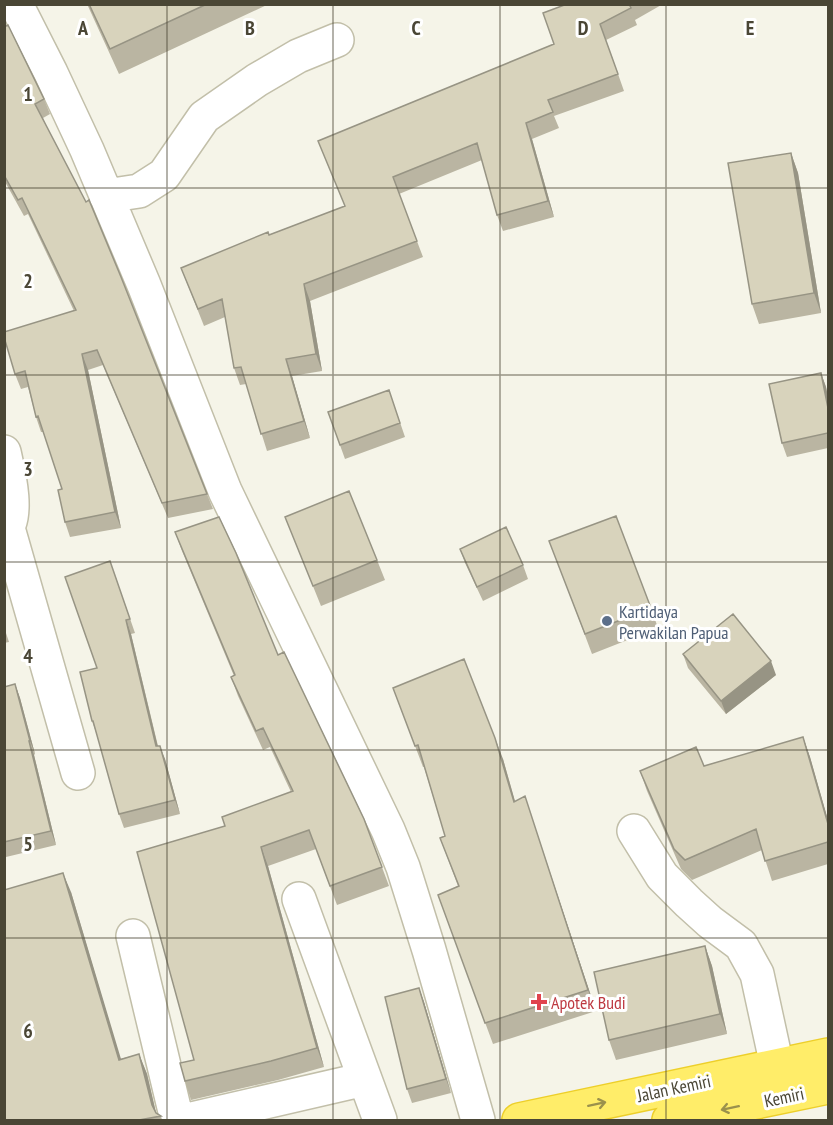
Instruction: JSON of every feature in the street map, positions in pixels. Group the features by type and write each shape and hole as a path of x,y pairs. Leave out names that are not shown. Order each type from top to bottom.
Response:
{"highway":[{"name":"Jalan Kemiri","path":"519,1120 828,1055"},
{"name":"Kemiri","path":"669,1120 828,1087"}],"street":[{"path":"16,4 51,73 106,196 144,285 225,491 388,830 403,867 478,1120"},
{"path":"106,196 139,191 164,176 204,117 256,80 298,56 337,40"},
{"path":"4,452 13,508 6,530 78,773"},
{"path":"634,831 662,876 689,903 741,945 757,974 777,1066"},
{"path":"298,899 380,1120"},
{"path":"133,936 177,1120"},
{"path":"187,1120 364,1079"}],"building":[{"path":"89,4 207,4 110,49"},
{"path":"567,4 629,4 631,8 600,24 618,74 548,100 553,112 526,123 548,201 497,215 477,143 393,177 417,241 304,284 316,354 286,359 304,421 261,434 241,367 234,368 222,299 198,309 181,268 268,232 269,235 345,206 318,141 554,44 543,13"},
{"path":"8,25 44,99 35,104 86,202 89,200 207,494 162,503 97,350 82,354 115,512 65,522 58,490 62,489 38,416 36,417 25,371 15,374 4,337 4,332 76,310 22,198 18,200 4,175 4,27"},
{"path":"791,153 814,293 752,304 728,163"},
{"path":"821,373 828,408 828,433 782,443 769,384"},
{"path":"389,390 400,423 340,445 328,412"},
{"path":"349,491 377,560 313,586 285,517"},
{"path":"616,516 651,608 585,634 549,541"},
{"path":"219,517 278,655 284,652 364,819 382,867 330,886 309,830 261,847 317,1048 185,1081 180,1063 194,1060 137,852 225,826 222,817 293,791 263,728 256,731 231,677 235,675 175,532"},
{"path":"506,527 523,565 477,587 460,549"},
{"path":"110,561 130,619 126,620 156,746 160,746 175,800 119,814 80,672 97,668 65,577"},
{"path":"733,614 771,661 721,701 683,654"},
{"path":"464,659 495,738 514,802 525,796 588,990 485,1023 438,895 459,886 440,838 445,836 418,745 415,746 393,688"},
{"path":"15,684 51,831 4,842 4,687"},
{"path":"803,737 828,824 828,842 765,861 756,829 685,860 674,849 640,771 696,747 704,766"},
{"path":"63,873 119,1060 139,1054 152,1105 156,1113 161,1116 139,1120 4,1120 4,890"},
{"path":"705,946 720,1014 609,1040 594,972"},
{"path":"419,988 446,1079 407,1089 385,997"}],"place":[{"name":"Kartidaya Perwakilan Papua","path":"607,621"},
{"name":"Apotek Budi","path":"539,1002"}]}
